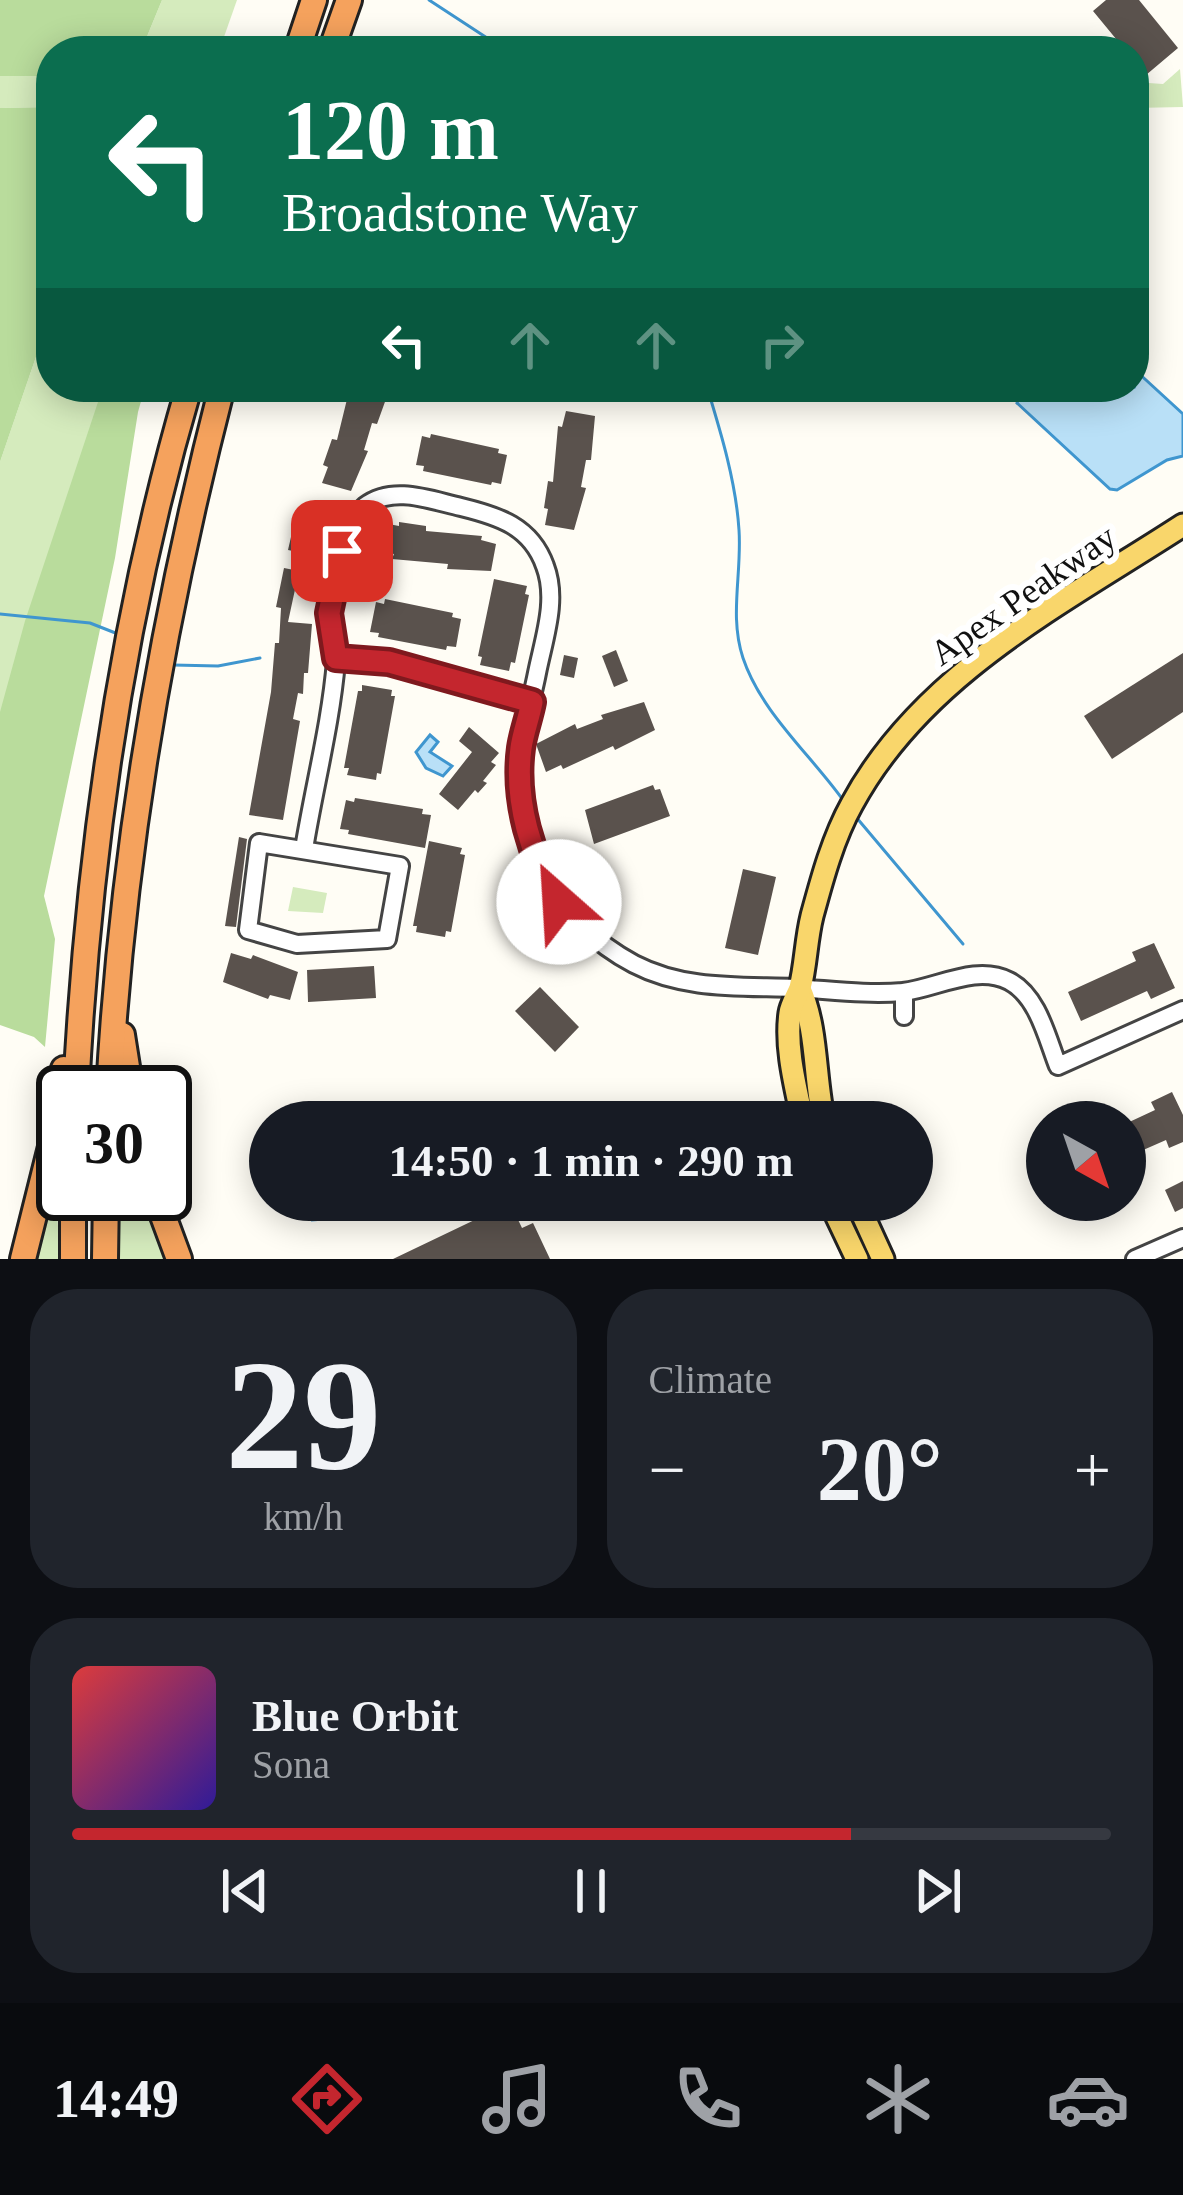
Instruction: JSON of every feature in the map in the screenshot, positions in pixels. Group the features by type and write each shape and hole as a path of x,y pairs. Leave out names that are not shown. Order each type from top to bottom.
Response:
{"highway":[{"path":"302,36 314,0"},
{"path":"336,36 349,0"},
{"path":"78,1065 82,984 124,669 150,538 185,402"},
{"path":"111,1065 143,751 160,650 218,402"},
{"path":"22,1259 53,1139 70,1026 82,984"},
{"path":"115,994 127,1065"},
{"path":"73,1221 73,1259"},
{"path":"105,1259 106,1221"},
{"path":"164,1221 179,1259"}],"main road":[{"name":"Apex Peakway","path":"800,1101 790,1012 800,989 807,937 849,808 892,743 959,676 1003,642 1183,525"},
{"name":"Apex Peakway","path":"800,989 811,1014 820,1101"},
{"path":"839,1221 856,1259"},
{"path":"865,1221 883,1259"}],"street":[{"path":"304,849 336,658 329,613 349,524 357,514 392,494 495,515 524,531 545,564 551,597 521,749 528,835 544,880 598,942 661,978 703,985 904,992 977,975 1006,980 1021,989 1035,1009 1058,1066 1183,1010"},
{"path":"336,658 389,662 532,702"},
{"path":"260,843 304,849 400,866 387,939 297,944 248,931 260,843"},
{"path":"904,992 904,1016"},
{"path":"855,1221 872,1237"},
{"path":"1135,1259 1183,1238"}],"green space":[{"path":"0,0 162,0 147,36 36,36 36,76 0,76"},
{"path":"162,0 237,0 224,36 147,36"},
{"path":"1180,69 1183,107 1149,108 1149,83 1163,84"},
{"path":"0,76 36,76 36,107 0,108"},
{"path":"36,107 36,357 0,462 0,108"},
{"path":"36,357 36,402 100,402 0,715 0,462"},
{"path":"98,402 141,402 115,558 44,896 55,939 45,1047 34,1037 0,1025 0,712"},
{"path":"293,887 327,893 323,913 288,911"},
{"path":"42,1221 58,1221 60,1259 31,1259"},
{"path":"118,1221 156,1221 170,1259 118,1259"}],"water":[{"path":"1149,383 1183,414 1183,456 1167,460 1117,490 1110,489 1017,403 1149,402"},
{"path":"430,735 438,742 430,752 452,766 443,776 426,768 416,752"}],"building":[{"path":"1106,0 1139,0 1178,48 1149,72 1149,36 1114,36 1093,11"},
{"path":"346,402 385,402 377,424 372,423 364,450 368,451 351,491 322,483 332,439 337,440"},
{"path":"566,411 595,416 591,460 586,460 581,487 586,488 574,530 545,525 558,426 562,427"},
{"path":"431,434 499,449 498,453 507,455 501,484 423,471 424,466 416,465 422,436 430,438"},
{"path":"297,511 311,514 303,553 288,550"},
{"path":"399,522 426,526 426,531 482,536 481,540 496,544 491,571 447,569 448,564 392,559 394,554 377,551 383,523 399,526"},
{"path":"284,568 299,571 288,622 312,624 308,673 304,673 303,694 298,693 293,719 300,721 283,820 249,815 275,643 279,643 281,608 276,607"},
{"path":"494,579 527,586 525,594 529,595 515,663 511,662 509,671 480,665 482,657 478,656"},
{"path":"385,599 453,613 452,617 461,619 456,647 446,650 370,632 376,602 384,604"},
{"path":"616,650 628,681 614,687 602,656"},
{"path":"1183,653 1183,712 1112,759 1084,716"},
{"path":"564,655 578,658 574,678 560,675"},
{"path":"362,685 392,690 395,696 376,780 347,775 349,768 344,768"},
{"path":"644,702 655,730 615,750 613,746 546,772 536,744 575,724 577,729 603,719 601,715"},
{"path":"469,727 499,753 483,781 487,783 458,810 439,794 472,752 459,741"},
{"path":"653,785 660,789 670,816 594,844 585,810"},
{"path":"355,798 423,809 422,814 431,815 425,848 340,829 346,800 354,802"},
{"path":"239,837 247,839 236,927 225,926"},
{"path":"429,841 462,848 460,854 465,855 451,932 446,931 445,937 416,932 413,926"},
{"path":"743,869 776,877 758,955 725,948"},
{"path":"1154,943 1175,988 1151,999 1147,991 1081,1021 1068,992 1136,961 1132,952"},
{"path":"231,953 251,959 253,955 298,972 290,1000 270,995 268,999 223,982"},
{"path":"374,966 376,998 308,1002 307,970"},
{"path":"540,987 579,1027 555,1052 515,1011"},
{"path":"1172,1092 1183,1115 1183,1142 1169,1148 1166,1140 1146,1149 1146,1114 1155,1110 1151,1102"},
{"path":"1183,1181 1183,1208 1175,1212 1165,1190"},
{"path":"472,1221 519,1221 522,1228 533,1223 550,1259 393,1259"}],"waterway":[{"path":"429,0 484,36"},
{"path":"711,402 737,512 737,626 743,658 774,715 843,800"},
{"path":"0,614 90,623 118,634"},
{"path":"173,665 218,666 260,658"},
{"path":"856,817 963,944"}],"route":[{"path":"342,551 329,613 336,658 389,662 532,702 521,749 528,835 544,880 559,902"}]}
